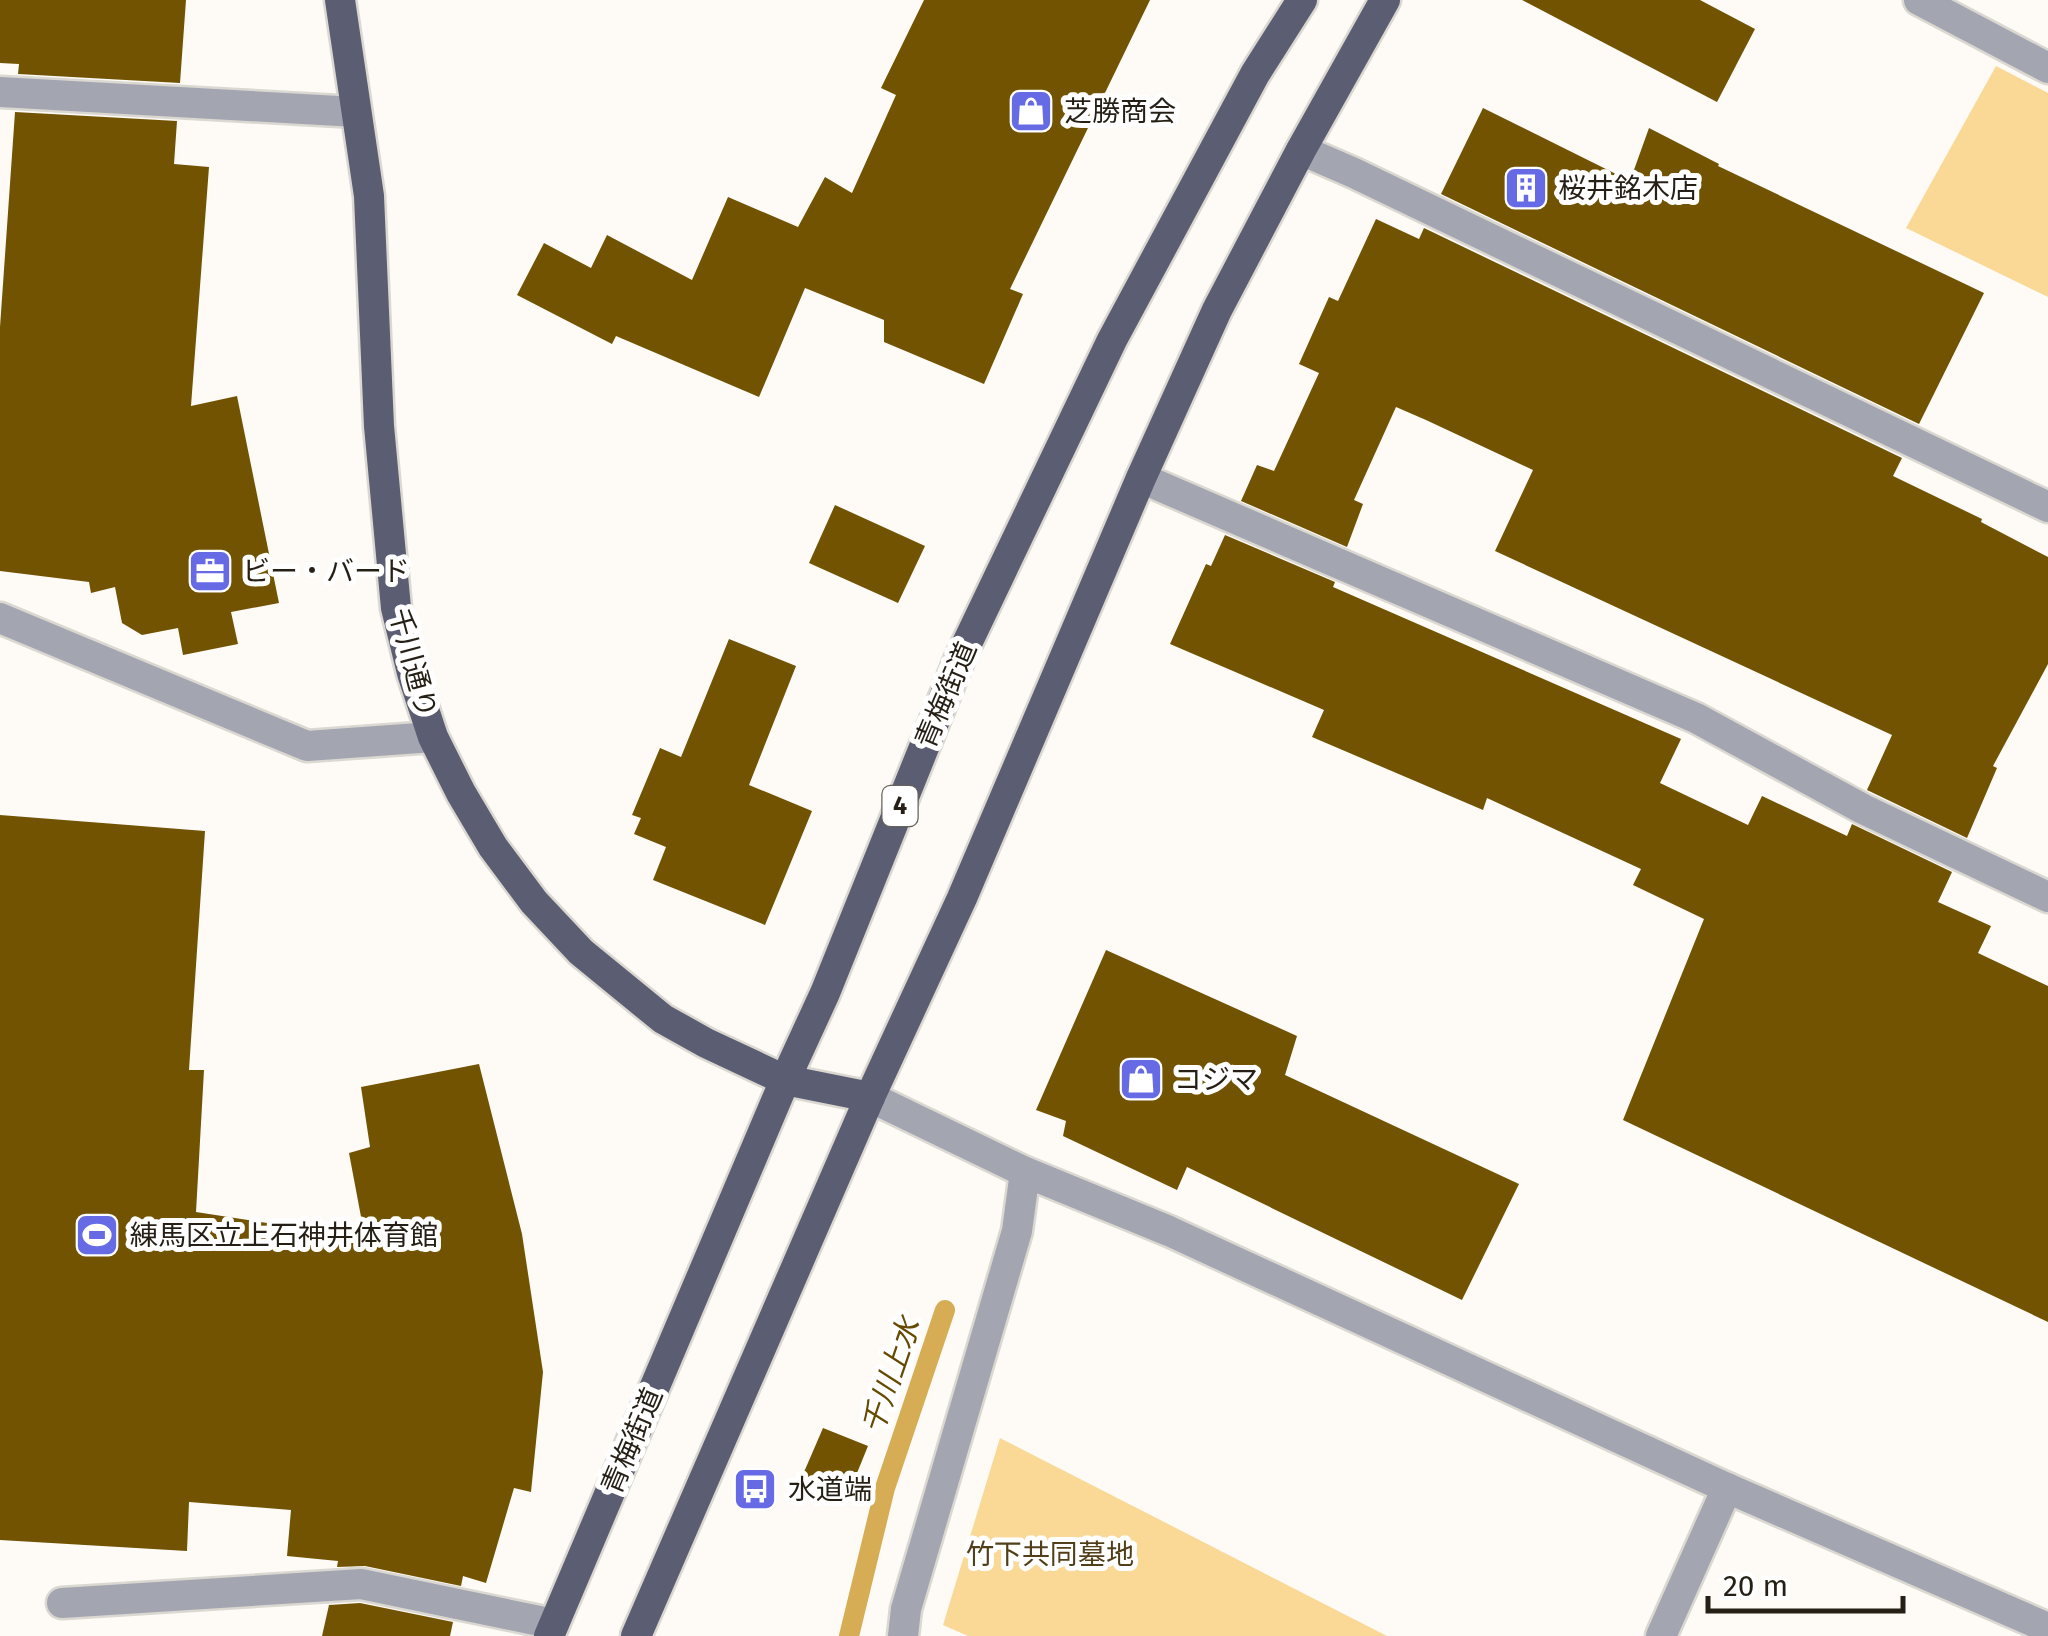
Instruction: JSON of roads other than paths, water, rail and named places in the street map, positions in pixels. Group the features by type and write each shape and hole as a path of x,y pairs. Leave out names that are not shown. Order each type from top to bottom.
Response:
{"main road":[{"name":"千川通り","path":"340,0 368,196 379,426 396,608 433,736 460,793 534,902 581,952 663,1019 785,1080 870,1097"},
{"name":"青梅街道","path":"552,1630 825,993 960,658 1130,306 1255,74 1302,0"},
{"path":"636,1636 1217,310 1385,0"}],"street":[{"path":"1919,0 2048,68"},
{"path":"0,92 356,112"},
{"path":"1302,150 2048,507"},
{"path":"1141,478 1696,718 1862,809 2048,898"},
{"path":"0,618 307,746 433,736"},
{"path":"870,1097 1025,1172 1169,1232 2030,1627"},
{"path":"903,1636 906,1609 1017,1230 1025,1172"},
{"path":"1661,1636 1727,1488"},
{"path":"62,1603 361,1584 552,1630"}],"waterway":[{"name":"千川上水","path":"849,1636 885,1488 945,1310"}],"place":[{"name":"芝勝商会","path":"1031,111"},
{"name":"桜井銘木店","path":"1526,188"},
{"name":"ビー・バード","path":"210,571"},
{"name":"コジマ","path":"1141,1079"},
{"name":"練馬区立上石神井体育館","path":"97,1235"},
{"name":"水道端","path":"755,1489"}],"park label":[{"name":"竹下共同墓地","path":"1050,1554"}]}
